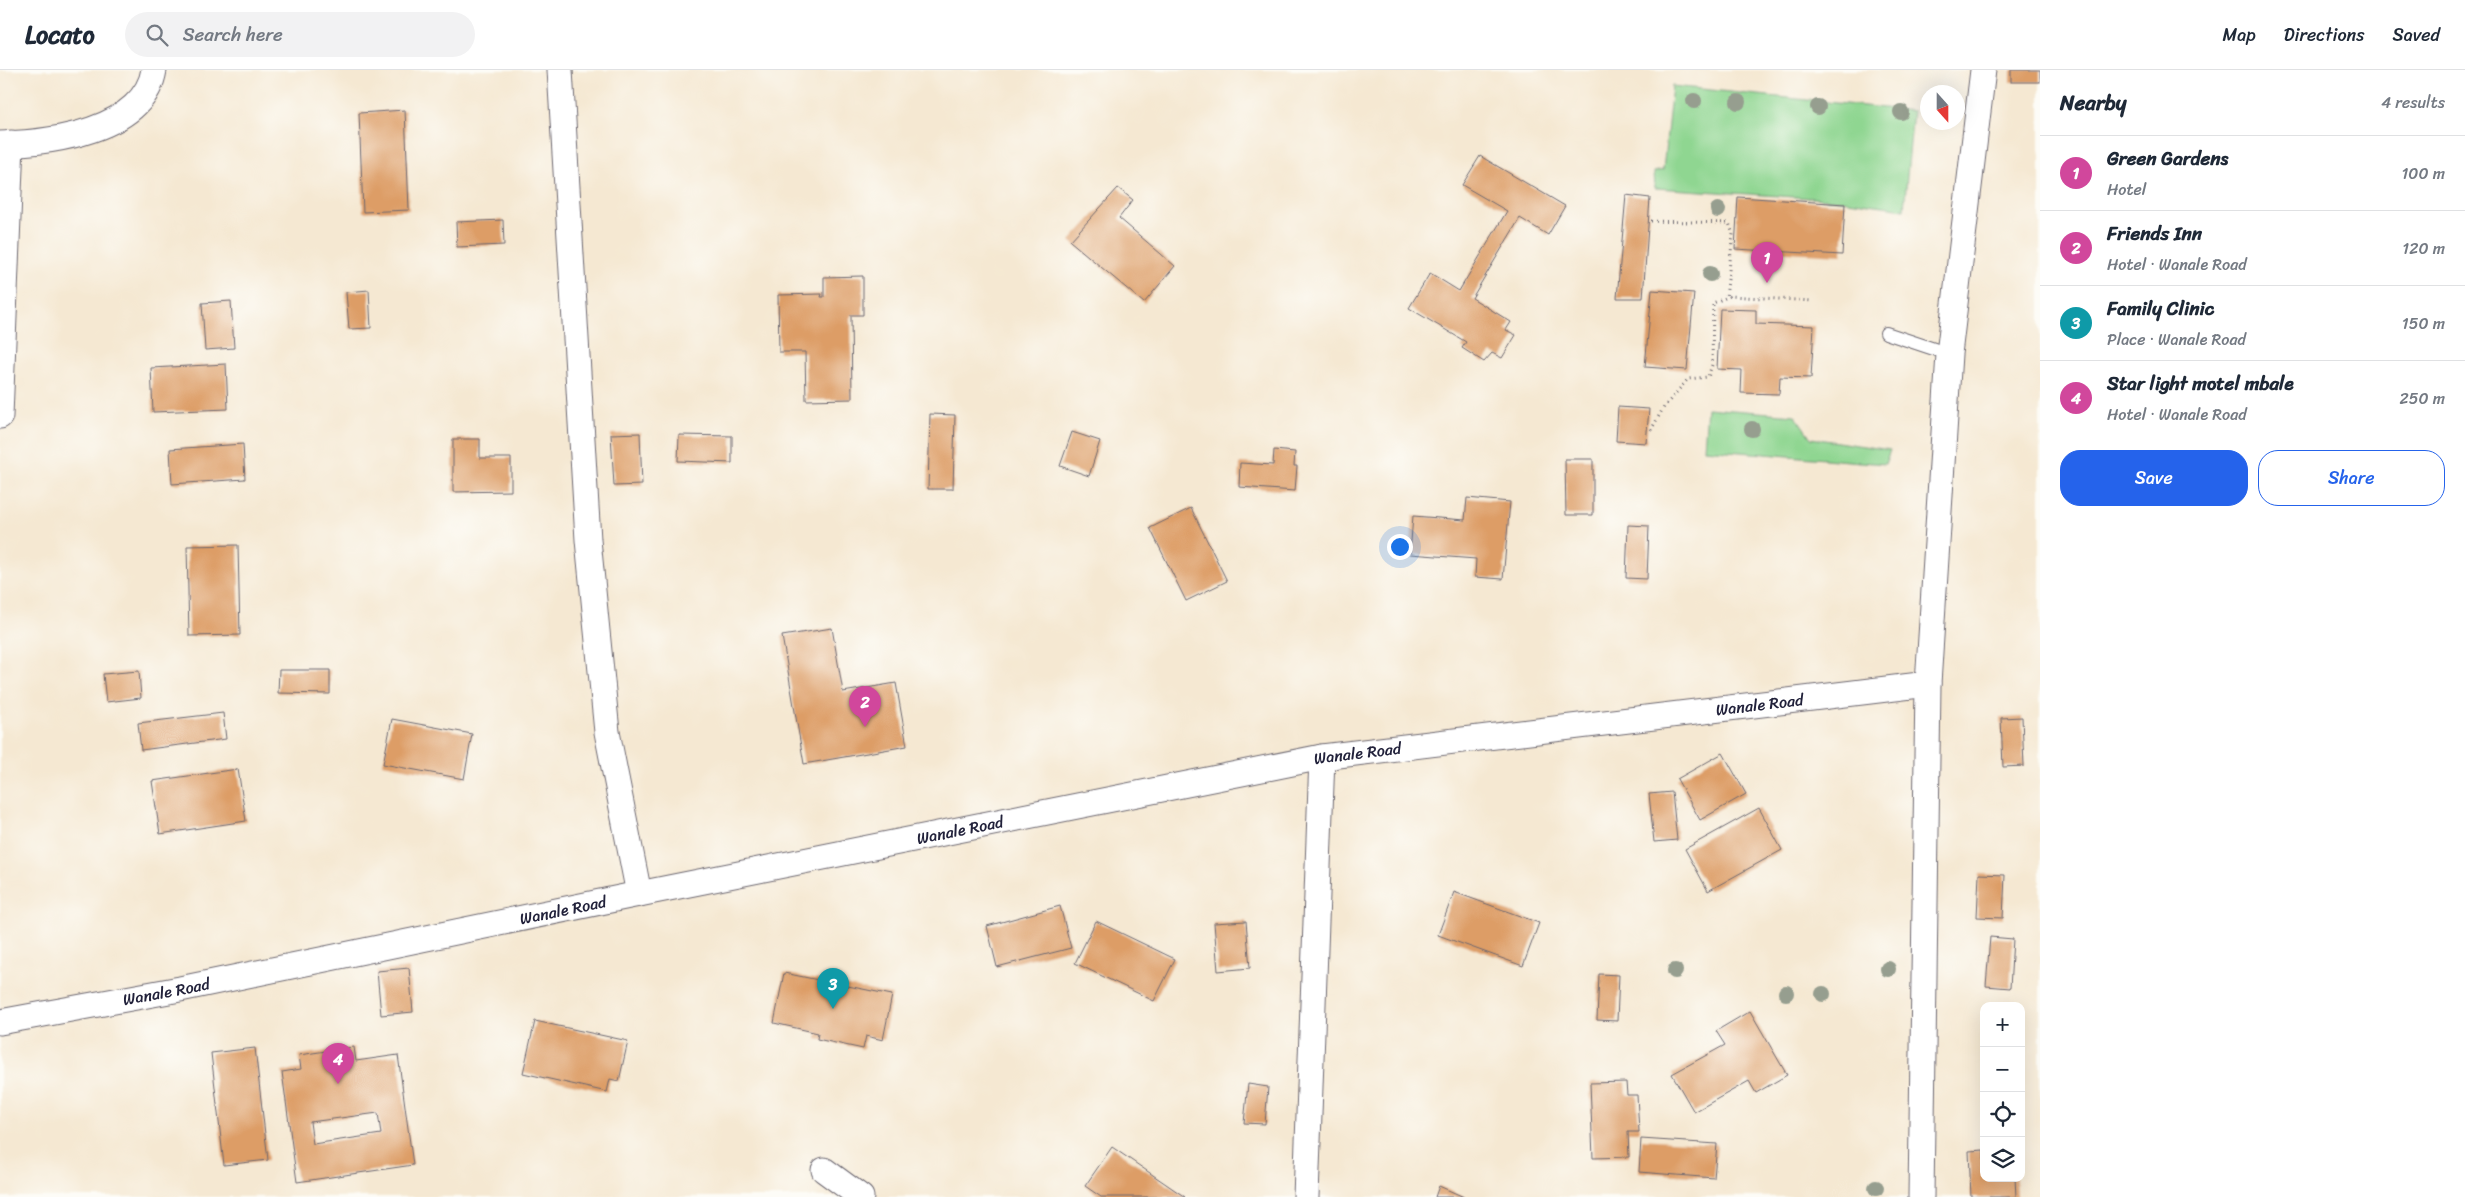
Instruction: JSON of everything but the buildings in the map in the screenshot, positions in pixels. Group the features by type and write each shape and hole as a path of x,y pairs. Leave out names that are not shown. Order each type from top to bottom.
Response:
{"street":[{"path":"0,416 6,144 34,143 85,132 129,112 152,84 154,70"},
{"path":"560,70 588,540 608,732 639,894"},
{"path":"1922,1197 1928,684 1949,354 1984,70"},
{"name":"Wanale Road","path":"0,1022 180,989 639,894 1322,757 1928,684"},
{"path":"1306,1197 1322,757"},
{"path":"824,1170 861,1197"}],"lane":[{"path":"1886,333 1949,354"}],"path":[{"path":"1651,221 1729,223 1733,234 1726,298"},
{"path":"1651,430 1664,407 1688,379 1708,376 1712,364 1713,303 1726,298 1812,301"}],"green space":[{"path":"1672,86 1913,111 1904,209 1841,200 1655,188 1654,172 1663,170"},
{"path":"1707,408 1795,415 1811,438 1890,450 1885,464 1704,449"}],"place":[{"name":"Green Gardens","path":"1767,283"},
{"name":"Friends Inn","path":"865,727"},
{"name":"Family Clinic","path":"833,1009"},
{"name":"Star light motel mbale","path":"338,1084"}]}
